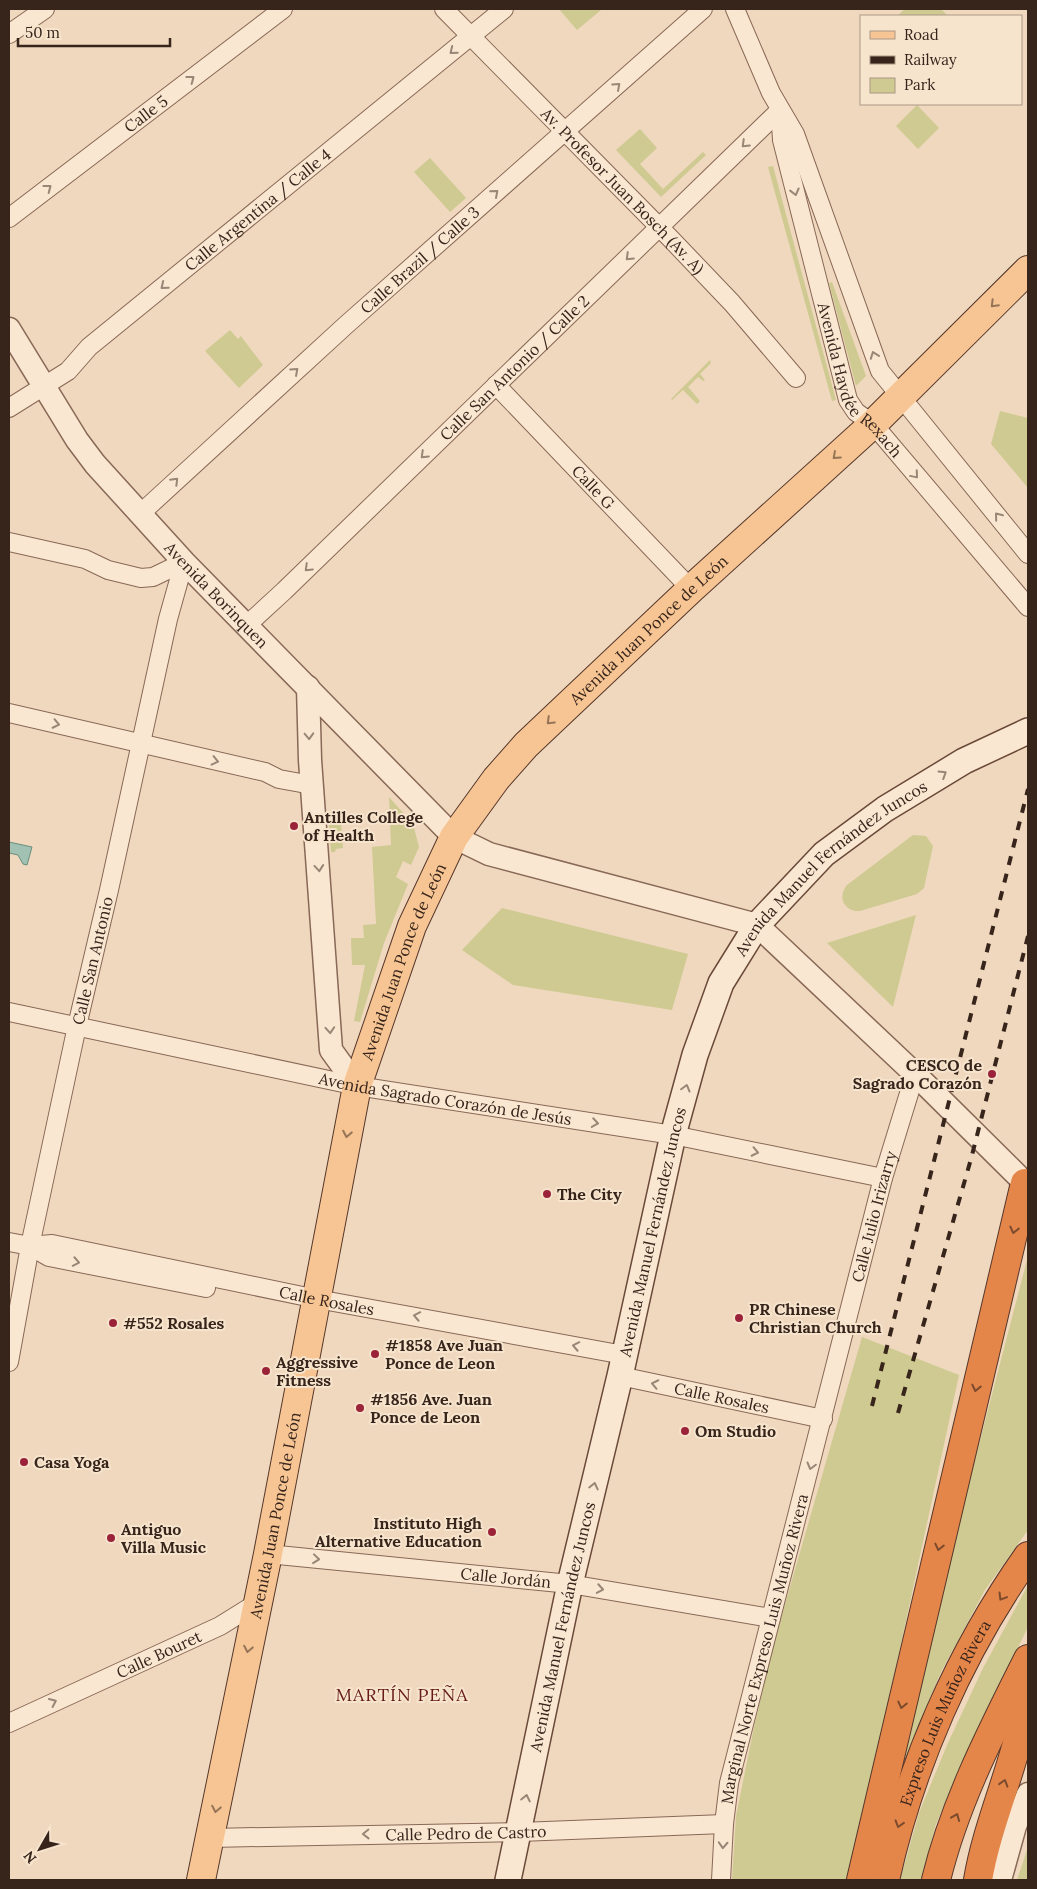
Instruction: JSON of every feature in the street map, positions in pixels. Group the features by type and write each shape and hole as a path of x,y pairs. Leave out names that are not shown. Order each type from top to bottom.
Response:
{"highway":[{"path":"861,1880 1027,1179"},
{"name":"Expreso Luis Muñoz Rivera","path":"884,1880 907,1798 927,1743 965,1660 1028,1556"},
{"path":"936,1880 944,1847 980,1756 1028,1659"},
{"path":"978,1880 997,1805 1026,1709 1028,1683"}],"main road":[{"name":"Avenida Juan Ponce de León","path":"202,1880 257,1602 276,1555 316,1304 357,1086 412,926 454,837 496,779 526,745 691,589 873,424 1028,270"},
{"name":"Avenida Manuel Fernández Juncos","path":"508,1880 520,1832 570,1584 622,1366 673,1135 695,1055 721,983 757,925 824,854 885,809 964,761 1028,731"}],"street":[{"path":"9,34 45,9"},
{"name":"Calle 5","path":"9,218 283,9"},
{"name":"Av. Profesor Juan Bosch (Av. A)","path":"444,9 732,303 796,378"},
{"name":"Calle Argentina / Calle 4","path":"9,408 68,371 88,348 504,9"},
{"name":"Calle Brazil / Calle 3","path":"140,514 346,325 703,9"},
{"name":"Avenida Haydée Rexach","path":"735,9 780,110 795,134 880,370 1028,554"},
{"name":"Avenida Haydée Rexach","path":"780,110 782,140 848,400 856,412 873,424 1028,607"},
{"name":"Calle San Antonio / Calle 2","path":"247,625 284,592 780,110"},
{"name":"Avenida Borinquen","path":"9,329 77,440 95,464 184,562 454,837"},
{"name":"Calle G","path":"496,385 691,589"},
{"path":"9,542 85,559 108,570 141,578 153,577 184,562"},
{"name":"Calle San Antonio","path":"9,1362 30,1246 77,1026 109,890 168,619 184,562"},
{"path":"308,687 312,784 331,1050 357,1086"},
{"path":"9,713 265,772 279,779 312,784"},
{"path":"454,837 495,856 757,925 1027,1179"},
{"name":"Avenida Sagrado Corazón de Jesús","path":"9,1012 357,1086 673,1135 884,1178"},
{"name":"Calle Julio Irizarry","path":"823,1418 884,1178 915,1074"},
{"name":"Calle Rosales","path":"9,1242 30,1246 48,1257 316,1304 622,1366 823,1418"},
{"name":"Marginal Norte Expreso Luis Muñoz Rivera","path":"721,1880 724,1824 729,1783 823,1418"},
{"name":"Calle Jordán","path":"276,1555 570,1584 771,1618"},
{"name":"Calle Bouret","path":"9,1723 220,1626 257,1602"},
{"path":"1000,1880 1015,1826 1028,1794"},
{"name":"Calle Pedro de Castro","path":"210,1838 520,1832 724,1824"}],"green space":[{"path":"559,9 600,9 601,10 577,30"},
{"path":"905,9 941,9 947,15 898,15"},
{"path":"917,105 939,128 918,149 896,126"},
{"path":"640,129 657,148 640,164 663,189 703,152 706,155 661,197 616,150"},
{"path":"430,158 466,198 450,212 414,172"},
{"path":"773,166 836,400 832,401 768,167"},
{"path":"832,282 866,376 856,386 829,283"},
{"path":"230,330 238,339 241,336 263,365 239,388 205,351"},
{"path":"710,360 711,363 700,374 705,380 703,381 698,377 688,387 700,401 697,404 683,390 672,400 671,399"},
{"path":"1000,411 1028,418 1028,488 991,444"},
{"path":"389,797 413,824 419,847 411,865 403,861 396,877 408,884 384,943 360,1022 354,1021 365,965 352,965 351,938 364,938 363,925 376,924 372,847 391,845"},
{"path":"340,811 343,848 331,852 328,812"},
{"path":"913,835 926,836 933,846 924,888 917,894 860,911 854,911 846,906 842,899 847,885"},
{"path":"502,908 688,954 672,1010 513,985 462,950"},
{"path":"916,915 893,1007 827,943"},
{"path":"1028,1256 1028,1530 985,1590 941,1672 914,1736 892,1800 951,1552"},
{"path":"862,1337 959,1375 850,1880 732,1880 736,1816 754,1727 775,1639"},
{"path":"1028,1585 1028,1627 964,1757 936,1824 921,1880 900,1880 919,1813 947,1745 983,1668"},
{"path":"1028,1847 1028,1880 1017,1880"}],"shaded area":[{"path":"9,842 32,847 27,865 23,864 18,855 9,853"}],"railway":[{"path":"872,1406 1028,789"},
{"path":"898,1413 971,1159 1028,936"}],"place":[{"name":"Antilles College of Health","path":"294,826"},
{"name":"CESCO de Sagrado Corazón","path":"992,1074"},
{"name":"The City","path":"547,1194"},
{"name":"PR Chinese Christian Church","path":"739,1318"},
{"name":"#552 Rosales","path":"113,1323"},
{"name":"#1858 Ave Juan Ponce de Leon","path":"375,1354"},
{"name":"Aggressive Fitness","path":"266,1371"},
{"name":"#1856 Ave. Juan Ponce de Leon","path":"360,1408"},
{"name":"Om Studio","path":"685,1431"},
{"name":"Casa Yoga","path":"24,1462"},
{"name":"Instituto High Alternative Education","path":"492,1532"},
{"name":"Antiguo Villa Music","path":"111,1538"}],"district":[{"name":"MARTÍN PEÑA","path":"402,1695"}]}
